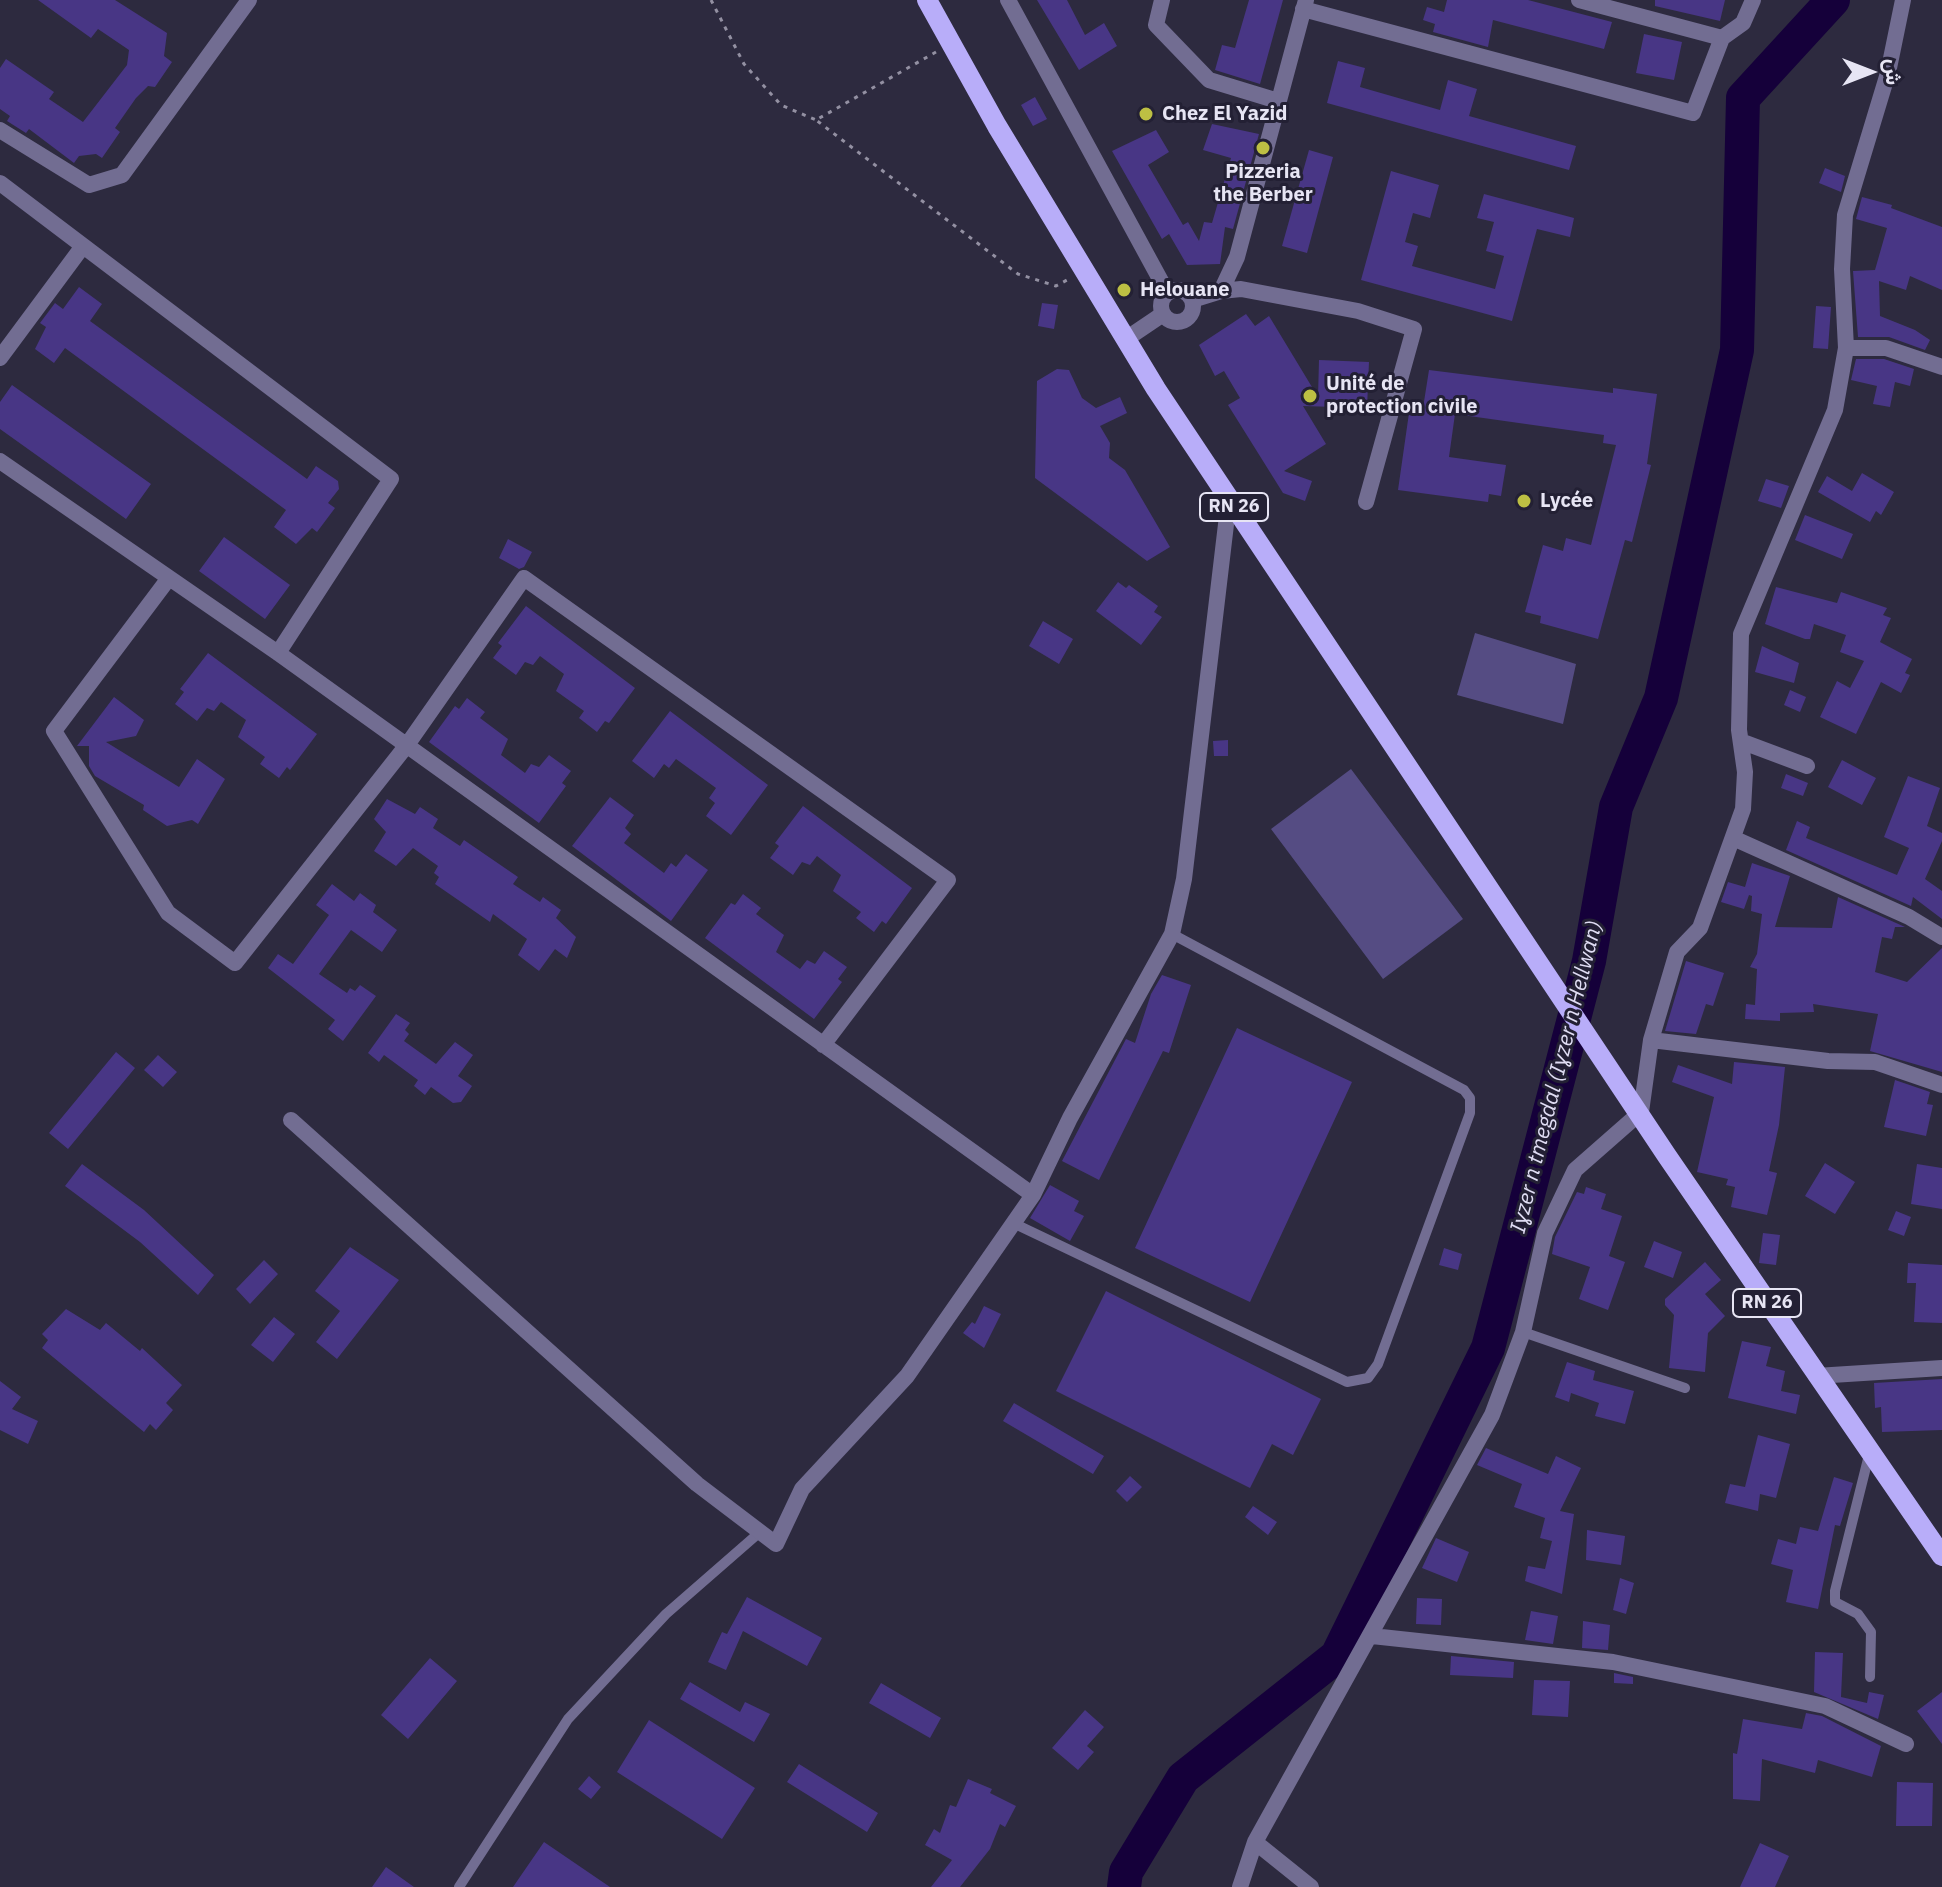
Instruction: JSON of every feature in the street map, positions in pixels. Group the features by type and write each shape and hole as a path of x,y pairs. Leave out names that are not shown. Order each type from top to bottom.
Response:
{"main road":[{"name":"RN 26","path":"927,0 1126,339 1229,499 1869,1455 1942,1556"}],"street":[{"path":"0,130 89,185 122,175 249,0"},
{"path":"1008,0 1167,292"},
{"path":"1162,0 1156,25 1209,80 1278,101"},
{"path":"1579,0 1722,38"},
{"path":"1221,291 1237,257 1304,5 1693,113 1722,38 1743,23 1753,0"},
{"path":"1240,1887 1255,1842 1492,1415 1523,1332 1545,1233 1575,1170 1641,1112 1651,1040 1677,952 1700,928 1743,809 1743,742 1739,730 1741,634 1835,410 1846,348 1842,269 1845,215 1888,73 1903,0"},
{"path":"0,183 391,479 278,653"},
{"path":"0,358 83,246"},
{"path":"1192,300 1221,291 1241,289 1358,311 1414,329 1366,502"},
{"path":"1181,290 1192,300 1193,310 1182,321 1171,321 1163,314 1161,303 1167,292 1181,290"},
{"path":"1126,339 1163,314"},
{"path":"1846,348 1886,348 1942,367"},
{"path":"0,461 278,653 1033,1195"},
{"path":"291,1120 697,1484 776,1544 802,1489 907,1376 1033,1195 1070,1118 1172,934 1184,879 1229,499"},
{"path":"169,578 54,731 168,913 235,963 407,745 524,578 948,880 823,1045"},
{"path":"1743,742 1807,766"},
{"path":"1733,838 1909,917 1942,937"},
{"path":"1651,1040 1828,1061 1875,1062 1942,1085"},
{"path":"1816,1376 1942,1368"},
{"path":"1920,1525 1942,1533"},
{"path":"1372,1636 1613,1662 1825,1706 1906,1744"},
{"path":"1255,1842 1311,1887"}],"lane":[{"path":"1013,1223 1347,1382 1368,1378 1378,1364 1470,1113 1470,1098 1464,1090 1172,934"},
{"path":"1523,1332 1685,1388"},
{"path":"1869,1455 1835,1591 1835,1602 1858,1614 1871,1632 1870,1677"},
{"path":"459,1887 568,1719 666,1614 760,1532"}],"path":[{"path":"711,0 744,64 781,105 816,120 1018,274 1056,286 1084,269"},
{"path":"816,120 951,44"}],"shaded area":[{"path":"1475,633 1576,664 1563,724 1457,695"},
{"path":"1351,769 1463,919 1383,979 1271,829"}],"building":[{"path":"38,0 115,0 167,33 164,56 172,62 155,87 148,86 136,98 115,128 120,132 102,158 96,154 79,156 74,163 29,129 26,133 7,121 10,116 0,109 0,68 6,59 54,92 49,99 83,122 127,65 129,50 98,29 91,38"},
{"path":"1037,0 1067,0 1085,35 1104,23 1117,46 1079,70"},
{"path":"1249,0 1283,0 1260,84 1215,70 1222,45 1235,48"},
{"path":"1447,0 1528,0 1612,22 1604,49 1493,20 1488,47 1433,32 1435,24 1423,20 1427,7 1444,12"},
{"path":"1655,0 1725,0 1720,21 1655,6"},
{"path":"1644,34 1682,42 1674,80 1636,73"},
{"path":"1338,61 1365,68 1360,87 1440,110 1448,80 1477,89 1469,116 1576,146 1569,170 1327,103"},
{"path":"1035,97 1047,119 1033,126 1021,105"},
{"path":"1212,124 1259,134 1233,229 1225,227 1220,264 1187,265 1169,234 1162,239 1112,151 1156,130 1169,152 1148,165 1183,225 1188,222 1199,241 1204,222 1212,223 1231,158 1203,150"},
{"path":"1309,150 1333,157 1307,253 1282,246"},
{"path":"1825,168 1845,176 1841,192 1819,183"},
{"path":"1391,171 1439,185 1430,218 1413,213 1405,242 1418,246 1412,266 1495,289 1504,256 1486,251 1494,222 1477,218 1484,194 1574,218 1570,237 1537,229 1512,321 1361,280"},
{"path":"1862,197 1892,205 1891,208 1942,227 1942,290 1910,276 1906,290 1879,281 1880,316 1915,330 1930,340 1925,350 1889,337 1858,337 1853,271 1875,270 1887,228 1856,219"},
{"path":"79,287 102,304 90,321 307,479 316,466 338,481 339,489 328,503 335,508 317,532 312,528 296,544 274,527 286,510 65,348 54,363 35,349 46,327 40,323 55,303 63,309"},
{"path":"1042,303 1058,305 1054,329 1038,326"},
{"path":"1816,306 1831,307 1828,349 1813,348"},
{"path":"1246,314 1255,326 1269,316 1318,397 1319,360 1369,362 1367,408 1303,406 1326,444 1284,471 1312,481 1305,501 1283,493 1228,405 1240,398 1224,371 1215,376 1199,345"},
{"path":"1856,359 1884,359 1914,369 1910,386 1895,382 1890,407 1873,404 1877,386 1851,380"},
{"path":"1057,369 1069,370 1082,398 1096,408 1120,397 1127,413 1100,426 1110,443 1109,458 1125,470 1170,547 1147,561 1035,478 1037,381"},
{"path":"1429,370 1613,393 1613,388 1657,394 1647,464 1651,465 1632,542 1625,540 1598,639 1540,623 1541,616 1525,612 1543,545 1563,551 1566,538 1591,545 1616,445 1603,443 1604,435 1455,414 1449,457 1506,465 1501,496 1489,494 1488,502 1398,490 1410,406 1423,408"},
{"path":"12,385 151,484 126,519 0,429 0,402"},
{"path":"1862,473 1894,492 1881,515 1876,511 1870,522 1818,492 1827,476 1852,491"},
{"path":"1766,479 1789,486 1781,508 1758,501"},
{"path":"1805,515 1853,534 1842,559 1795,540"},
{"path":"224,537 290,585 265,619 199,571"},
{"path":"508,539 532,552 524,567 519,569 499,558"},
{"path":"1118,582 1126,588 1129,585 1158,606 1154,612 1162,617 1141,645 1096,611"},
{"path":"1776,587 1837,603 1841,592 1887,608 1883,615 1891,618 1880,642 1912,659 1905,673 1910,675 1901,693 1881,682 1856,734 1820,717 1837,681 1850,688 1864,661 1840,652 1846,635 1814,624 1810,639 1805,639 1765,624"},
{"path":"526,606 635,688 609,723 605,721 597,732 579,718 584,711 556,691 564,674 540,656 533,665 525,662 516,675 493,658 502,646 498,643"},
{"path":"1043,621 1073,639 1059,664 1029,646"},
{"path":"1762,646 1799,663 1794,683 1755,672"},
{"path":"208,653 317,734 290,770 287,767 279,778 260,764 265,757 238,737 246,720 221,702 214,711 207,708 197,721 175,704 184,692 180,689"},
{"path":"1790,690 1806,697 1800,712 1784,705"},
{"path":"114,697 144,720 136,736 106,742 179,787 197,759 225,779 198,824 192,820 167,826 143,810 144,805 95,776 89,766 89,746 77,746"},
{"path":"467,698 485,712 480,718 508,739 501,755 525,773 531,764 539,767 549,755 571,771 562,783 566,786 539,823 429,742 455,706 459,709"},
{"path":"670,711 768,785 731,835 706,816 715,803 709,798 716,788 676,759 669,768 664,764 654,778 632,761"},
{"path":"1228,740 1228,756 1214,756 1213,741"},
{"path":"1842,760 1876,778 1862,805 1828,787"},
{"path":"1786,774 1808,783 1803,796 1781,788"},
{"path":"1908,776 1940,788 1927,826 1942,833 1942,841 1925,879 1942,891 1942,919 1913,897 1911,906 1786,850 1797,821 1810,827 1806,838 1897,875 1909,848 1884,837"},
{"path":"610,797 634,815 625,828 631,834 624,843 664,873 671,863 676,867 686,854 708,870 671,921 572,846"},
{"path":"387,799 415,814 420,807 438,819 433,828 460,846 464,840 518,877 513,884 540,902 543,897 561,910 556,918 576,937 567,958 555,949 539,971 518,955 527,939 493,914 490,922 435,884 439,877 434,873 438,866 413,848 396,866 374,851 386,832 374,819"},
{"path":"803,806 912,888 886,924 882,921 874,932 856,918 861,912 833,891 841,875 817,856 810,865 802,862 793,875 770,858 779,846 775,843"},
{"path":"1752,863 1790,876 1775,927 1832,928 1838,897 1905,927 1895,927 1892,939 1882,937 1875,972 1907,982 1942,948 1942,1072 1870,1051 1878,1014 1813,1004 1814,1012 1780,1013 1780,1021 1745,1019 1746,1004 1755,1005 1757,969 1750,967 1757,954 1762,914 1751,911 1752,896 1749,895 1744,909 1721,902 1728,882 1745,887"},
{"path":"332,884 354,901 360,893 376,905 373,912 397,930 382,952 351,930 319,974 347,993 350,988 355,991 360,985 376,996 343,1041 328,1029 335,1020 268,968 278,954 293,964 329,915 316,905"},
{"path":"743,894 761,908 756,914 784,935 776,952 800,969 807,960 815,964 824,951 847,967 838,979 842,982 814,1019 705,938 731,903 735,905"},
{"path":"1686,961 1724,973 1713,1006 1706,1004 1696,1034 1665,1031"},
{"path":"1162,975 1191,985 1169,1053 1163,1051 1099,1180 1062,1161 1126,1039 1135,1043 1151,994"},
{"path":"396,1014 410,1023 405,1030 409,1034 404,1041 436,1064 455,1042 473,1055 458,1076 472,1086 461,1102 453,1103 431,1087 425,1095 414,1086 418,1080 384,1055 379,1062 368,1053"},
{"path":"1237,1028 1352,1082 1250,1302 1135,1248"},
{"path":"116,1052 135,1068 68,1149 49,1133"},
{"path":"158,1055 177,1072 163,1087 144,1070"},
{"path":"1734,1062 1785,1067 1779,1125 1769,1171 1777,1173 1767,1215 1731,1207 1735,1187 1726,1185 1728,1179 1697,1172 1714,1097 1672,1082 1678,1065 1732,1084"},
{"path":"1895,1080 1930,1092 1927,1104 1933,1105 1926,1136 1884,1127"},
{"path":"1825,1163 1855,1182 1835,1214 1805,1196"},
{"path":"82,1164 144,1210 214,1275 198,1295 140,1242 65,1186"},
{"path":"1917,1164 1942,1168 1942,1209 1911,1204"},
{"path":"1050,1185 1079,1201 1074,1211 1084,1216 1070,1241 1030,1218"},
{"path":"1586,1187 1606,1194 1601,1209 1622,1216 1609,1256 1625,1262 1608,1310 1579,1299 1590,1267 1552,1254 1555,1237 1577,1192 1584,1194"},
{"path":"1896,1211 1911,1217 1904,1236 1888,1230"},
{"path":"1763,1233 1780,1235 1776,1265 1759,1263"},
{"path":"1654,1241 1682,1252 1673,1278 1644,1267"},
{"path":"350,1247 399,1280 337,1359 316,1342 340,1311 315,1291"},
{"path":"1444,1248 1462,1254 1458,1270 1439,1265"},
{"path":"264,1260 278,1274 250,1304 236,1289"},
{"path":"1705,1262 1721,1280 1705,1294 1725,1316 1708,1333 1705,1372 1669,1368 1674,1315 1665,1305 1665,1299"},
{"path":"1908,1263 1942,1265 1942,1323 1914,1322 1916,1283 1907,1283"},
{"path":"1106,1291 1321,1399 1293,1455 1272,1444 1250,1488 1056,1391"},
{"path":"984,1306 1001,1314 984,1348 963,1333 972,1322 975,1324"},
{"path":"66,1309 100,1330 106,1323 140,1351 142,1348 182,1385 166,1403 173,1410 156,1430 150,1424 144,1432 42,1348 48,1340 42,1334"},
{"path":"274,1317 295,1334 273,1362 251,1345"},
{"path":"1742,1341 1771,1347 1766,1366 1785,1371 1781,1391 1800,1395 1796,1414 1728,1398"},
{"path":"1567,1362 1595,1371 1593,1380 1634,1391 1625,1424 1595,1416 1599,1403 1571,1393 1569,1402 1555,1397"},
{"path":"1942,1379 1942,1430 1882,1432 1881,1407 1875,1408 1874,1383"},
{"path":"0,1381 21,1397 12,1409 38,1421 28,1444 0,1430"},
{"path":"1014,1403 1104,1456 1093,1474 1003,1421"},
{"path":"1758,1435 1790,1444 1776,1498 1760,1494 1758,1511 1725,1503 1730,1484 1745,1487"},
{"path":"1486,1448 1548,1474 1556,1456 1581,1468 1560,1511 1574,1514 1562,1594 1525,1581 1528,1566 1545,1569 1552,1541 1540,1538 1545,1518 1514,1507 1522,1484 1477,1465"},
{"path":"1130,1476 1142,1487 1127,1502 1116,1491"},
{"path":"1834,1477 1853,1483 1840,1526 1835,1525 1818,1609 1786,1602 1793,1570 1771,1564 1778,1539 1796,1544 1800,1527 1818,1531"},
{"path":"1253,1506 1277,1522 1268,1535 1245,1517"},
{"path":"1587,1530 1625,1536 1621,1565 1586,1560"},
{"path":"1436,1538 1469,1552 1457,1582 1422,1568"},
{"path":"1620,1578 1634,1583 1626,1614 1613,1610"},
{"path":"747,1597 822,1638 807,1666 743,1631 726,1670 708,1662 722,1632 727,1634"},
{"path":"1417,1598 1442,1599 1441,1625 1416,1624"},
{"path":"1531,1611 1558,1616 1553,1644 1525,1640"},
{"path":"1583,1621 1610,1625 1608,1650 1582,1648"},
{"path":"1815,1652 1843,1653 1841,1697 1867,1703 1869,1692 1884,1695 1878,1719 1814,1692"},
{"path":"1451,1656 1514,1662 1513,1678 1450,1675"},
{"path":"430,1658 457,1681 408,1739 381,1715"},
{"path":"1614,1673 1633,1677 1633,1684 1614,1683"},
{"path":"1534,1680 1570,1681 1568,1717 1532,1715"},
{"path":"690,1682 740,1712 745,1702 770,1714 754,1742 680,1699"},
{"path":"881,1683 941,1718 930,1738 869,1703"},
{"path":"1942,1692 1942,1744 1917,1711"},
{"path":"1085,1710 1104,1727 1087,1746 1094,1752 1078,1770 1052,1748"},
{"path":"1806,1713 1822,1716 1881,1746 1872,1777 1818,1760 1815,1773 1762,1759 1760,1801 1733,1799 1733,1753 1737,1754 1743,1719 1802,1729"},
{"path":"649,1720 755,1788 722,1839 617,1772"},
{"path":"799,1764 878,1813 867,1832 787,1782"},
{"path":"589,1776 601,1787 591,1799 578,1789"},
{"path":"968,1779 992,1789 990,1793 1016,1806 1005,1827 1000,1824 990,1849 960,1887 931,1887 952,1860 925,1845 934,1829 940,1833 950,1805 956,1807"},
{"path":"1897,1782 1933,1783 1932,1826 1896,1826"},
{"path":"544,1842 610,1887 513,1887"},
{"path":"1760,1843 1789,1856 1775,1887 1740,1887"},
{"path":"386,1867 414,1887 372,1887"}],"waterway":[{"name":"Iɣzer n tmegdal (Iɣzer n Hellwan)","path":"1124,1887 1126,1872 1183,1778 1337,1656 1488,1348 1589,961 1616,807 1661,698 1737,350 1743,98 1833,0"}],"place":[{"name":"Chez El Yazid","path":"1146,114"},
{"name":"Pizzeria the Berber","path":"1263,148"},
{"name":"Helouane","path":"1124,290"},
{"name":"Unité de protection civile","path":"1310,396"},
{"name":"Lycée","path":"1524,501"}]}
